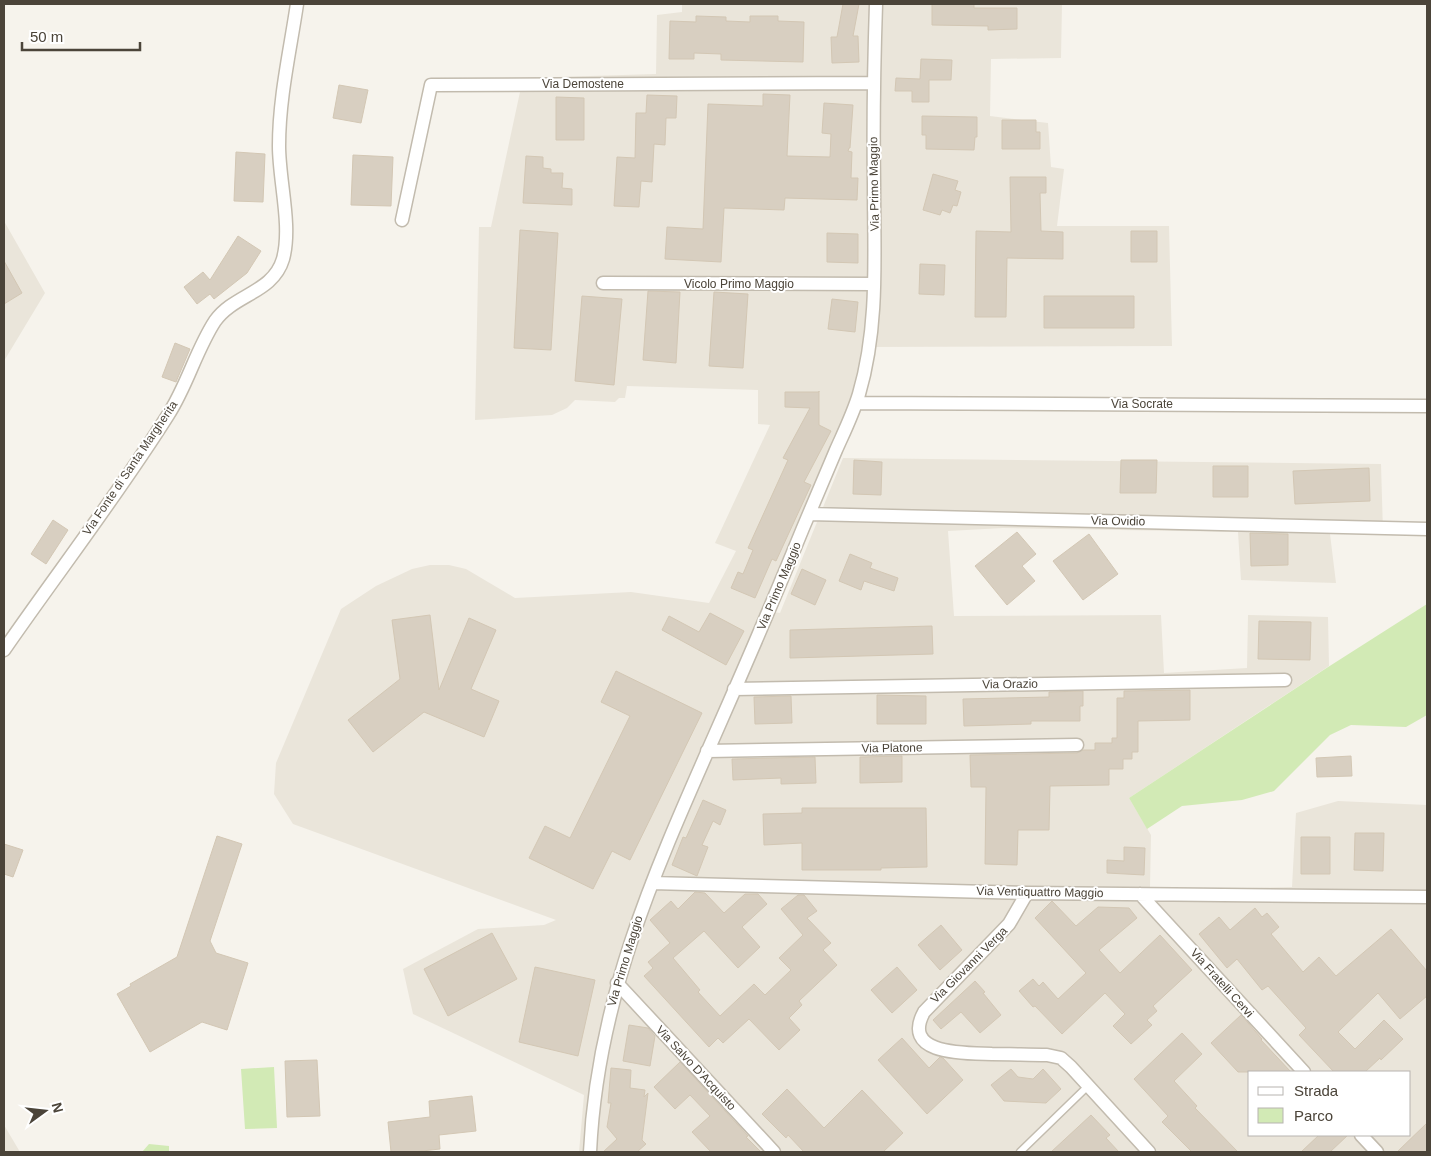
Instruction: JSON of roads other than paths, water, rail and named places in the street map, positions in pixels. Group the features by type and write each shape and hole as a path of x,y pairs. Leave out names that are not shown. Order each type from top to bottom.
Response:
{"street":[{"name":"Via Fonte di Santa Margherita","path":"4,650 137,463 168,416 216,320 230,306 264,287 279,270 285,248 286,232 280,172 280,124 297,4"},
{"name":"Via Primo Maggio","path":"590,1152 596,1076 617,984 633,931 676,822 856,403 871,341 874,284 876,4"},
{"name":"Via Demostene","path":"402,220 431,85 874,83"},
{"name":"Vicolo Primo Maggio","path":"603,283 874,284"},
{"name":"Via Socrate","path":"856,403 1427,406"},
{"name":"Via Ovidio","path":"809,514 1427,529"},
{"name":"Via Orazio","path":"734,689 1285,680"},
{"name":"Via Platone","path":"707,751 1078,745"},
{"name":"Via Ventiquattro Maggio","path":"652,882 1027,893 1427,897"},
{"name":"Via Giovanni Verga","path":"1027,893 1009,924 924,1012 920,1024 921,1034 932,1047 950,1052 1054,1056 1066,1062 1149,1152"},
{"name":"Via Fratelli Cervi","path":"1140,894 1303,1071"},
{"name":"Via Salvo D'Acquisto","path":"617,984 774,1152"},
{"path":"1362,1136 1377,1152"}],"lane":[{"path":"1020,1152 1088,1085"}]}
